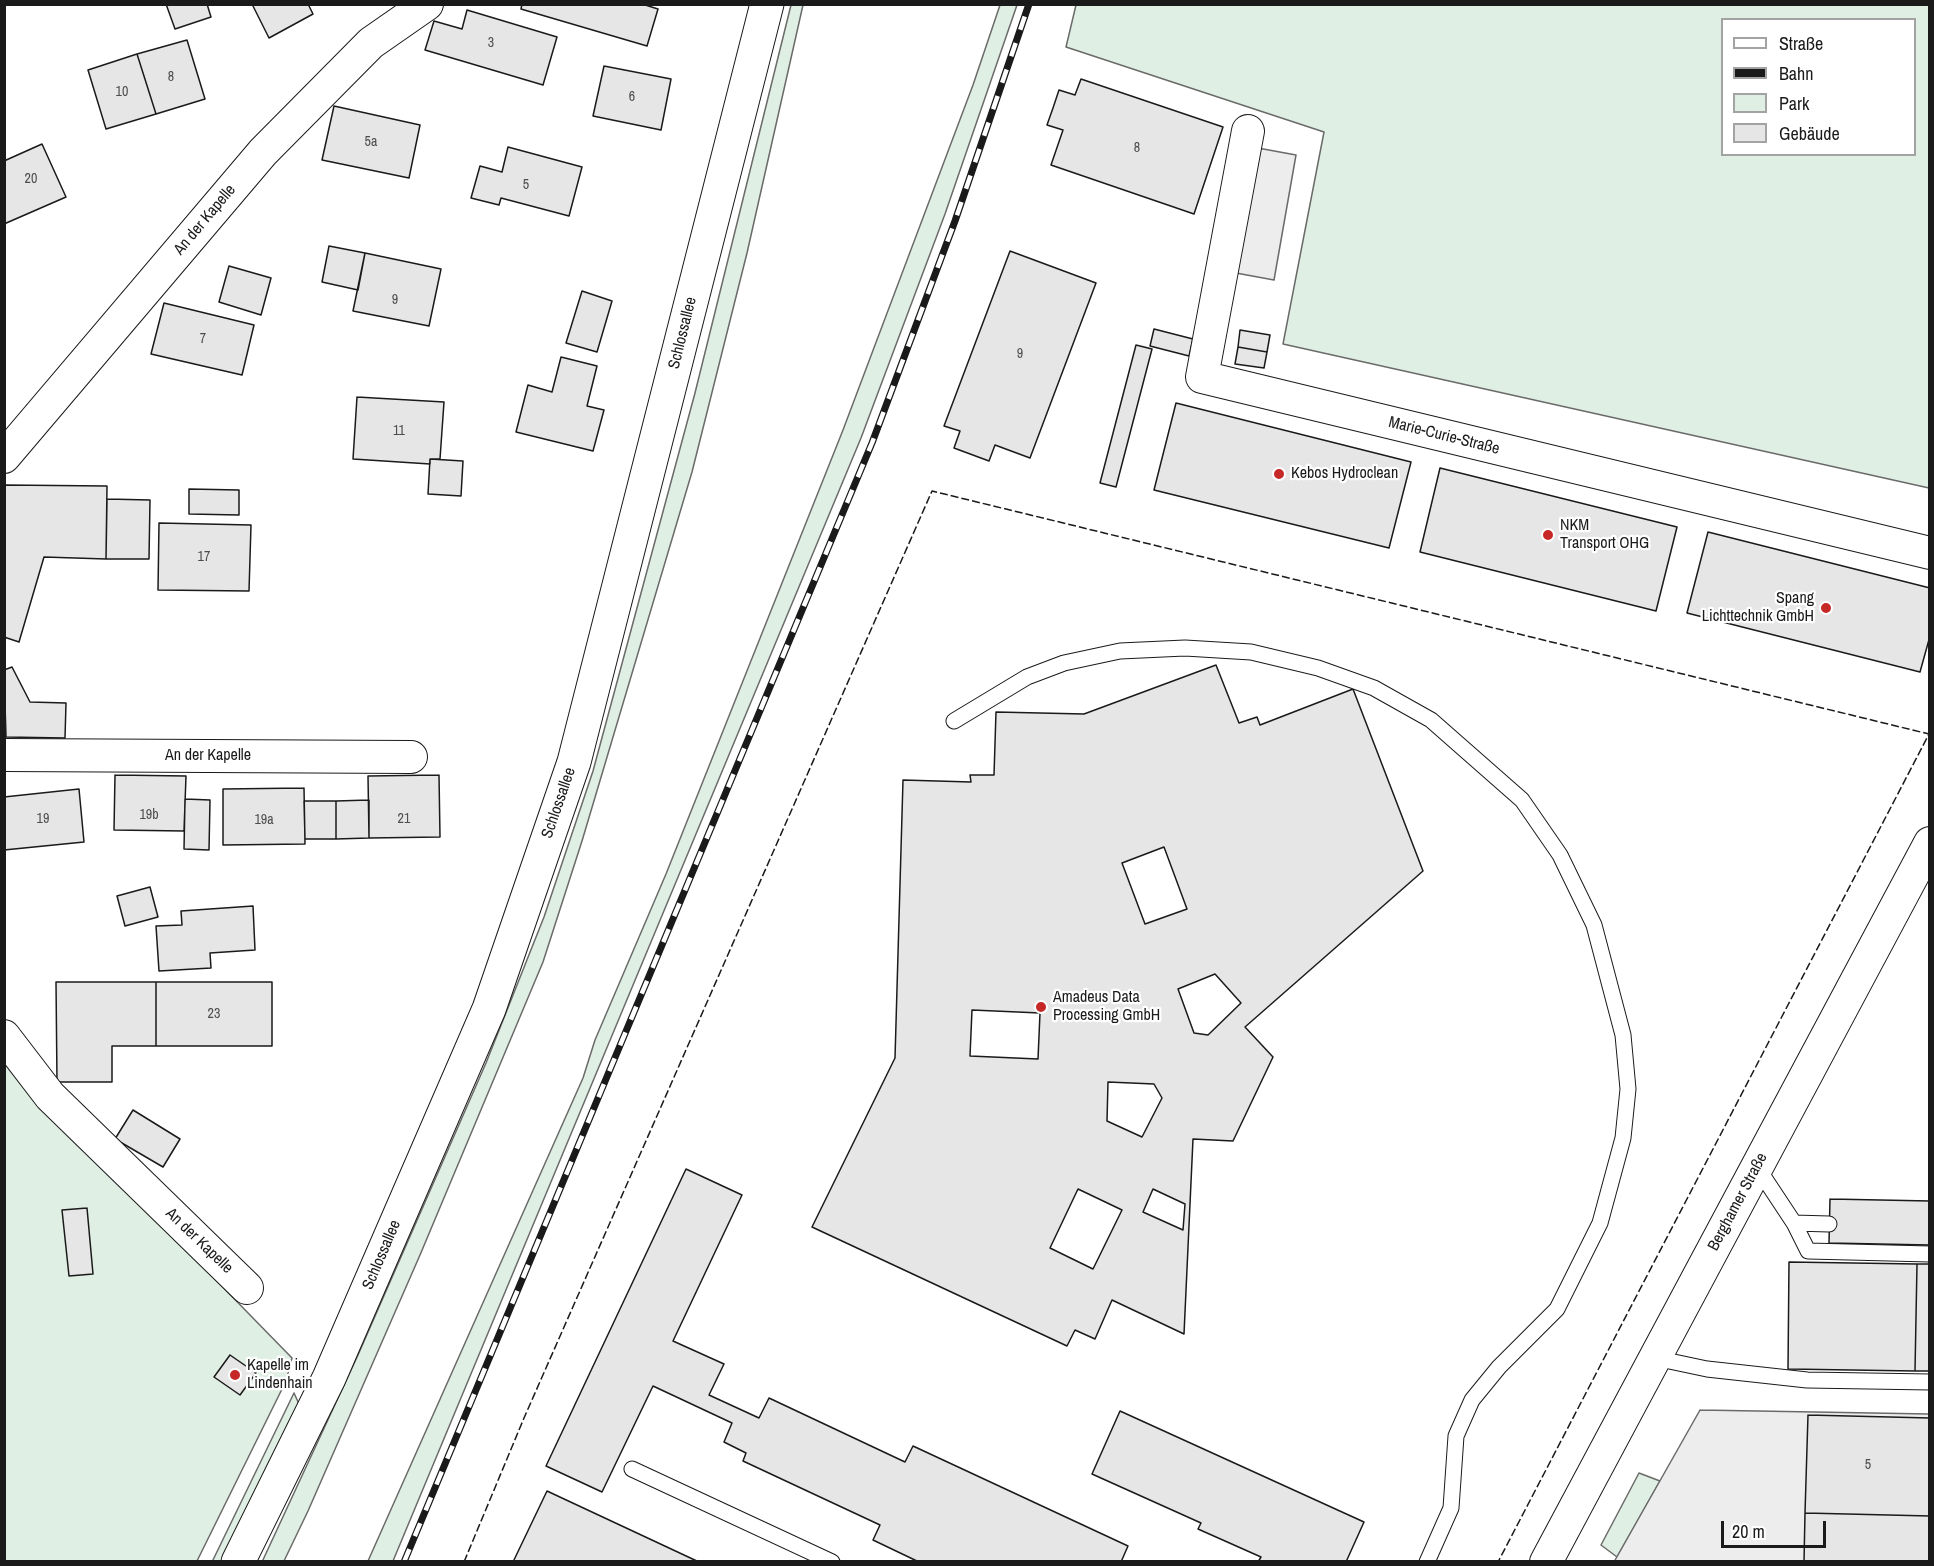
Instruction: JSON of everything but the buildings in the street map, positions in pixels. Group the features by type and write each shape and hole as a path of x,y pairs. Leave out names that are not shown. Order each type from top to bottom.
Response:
{"main road":[{"name":"Schlossallee","path":"238,1562 329,1378 489,1009 574,762 767,4"}],"street":[{"name":"An der Kapelle","path":"4,457 263,152 371,43 427,4"},
{"name":"Marie-Curie-Straße","path":"1248,131 1202,377 1929,553"},
{"name":"An der Kapelle","path":"4,756 411,757"},
{"name":"Berghamer Straße","path":"1546,1562 1929,843"},
{"name":"An der Kapelle","path":"4,1036 50,1096 247,1288"}],"lane":[{"path":"954,722 1027,677 1064,663 1120,651 1185,648 1251,652 1318,668 1374,688 1431,720 1522,800 1560,855 1594,925 1623,1035 1628,1089 1623,1138 1600,1223 1557,1309 1499,1367 1472,1400 1456,1436 1451,1508 1427,1562"},
{"path":"1756,1167 1794,1223 1808,1251 1929,1254"},
{"path":"1794,1223 1829,1224"},
{"path":"1655,1358 1707,1369 1807,1380 1929,1382"},
{"path":"632,1469 832,1562"}],"green space":[{"path":"791,5 803,5 747,253 692,472 582,841 543,962 420,1255 308,1511 284,1561 262,1562 358,1355 486,1063 544,917 593,771 695,393"},
{"path":"1000,5 1017,5 945,214 861,438 393,1561 368,1561 583,1078 595,1040 666,874 843,430 973,85"},
{"path":"1076,5 1929,5 1929,488 1283,344 1324,132 1066,47"},
{"path":"4,1063 292,1358 286,1381 197,1561 5,1561"},
{"path":"294,1393 299,1404 224,1561 212,1562"},
{"path":"1639,1473 1660,1481 1617,1557 1601,1545"}],"shaded area":[{"path":"1258,148 1296,155 1274,280 1236,273"},
{"path":"1700,1410 1929,1414 1929,1561 1614,1562"}],"railway":[{"path":"404,1562 872,443 955,221 1029,4"}],"fence":[{"path":"464,1562 524,1418 932,491 1929,734 1498,1562"}],"place":[{"name":"Kebos Hydroclean","path":"1279,474"},
{"name":"NKM Transport OHG","path":"1548,535"},
{"name":"Spang Lichttechnik GmbH","path":"1826,608"},
{"name":"Amadeus Data Processing GmbH","path":"1041,1007"},
{"name":"Kapelle im Lindenhain","path":"235,1375"}]}
